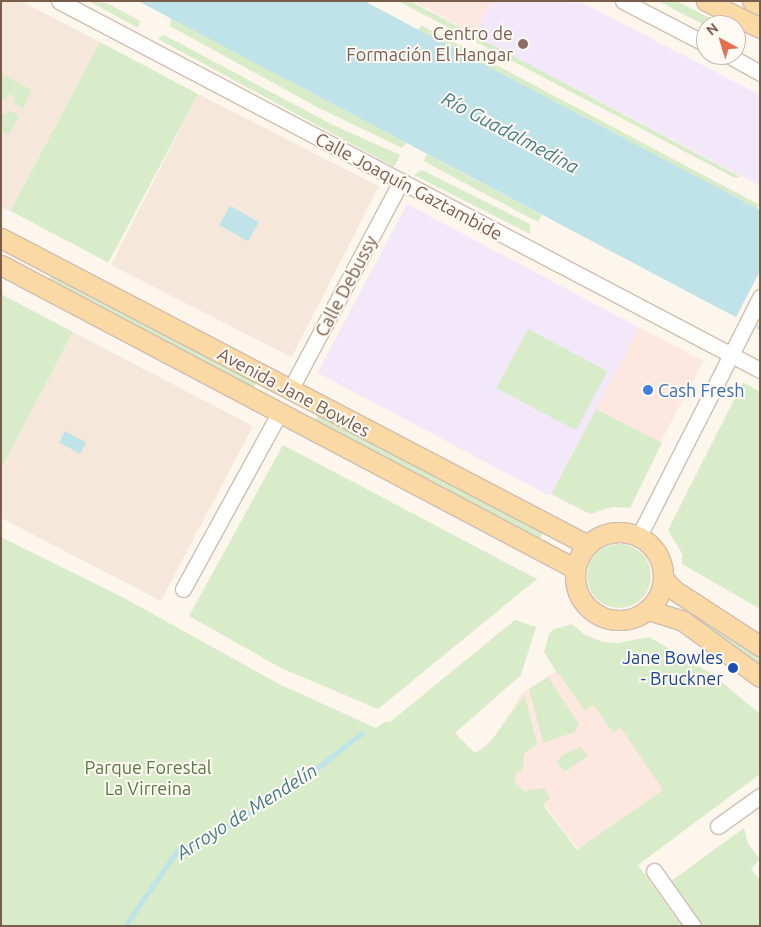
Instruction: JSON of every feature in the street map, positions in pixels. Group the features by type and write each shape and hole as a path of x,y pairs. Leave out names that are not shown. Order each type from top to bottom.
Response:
{"main road":[{"path":"706,1 760,28"},
{"path":"752,1 760,5"},
{"name":"Avenida Jane Bowles","path":"1,238 588,545"},
{"name":"Avenida Jane Bowles","path":"1,265 576,569"},
{"path":"664,579 660,593 648,610 628,620 606,619 593,612 579,596 576,569 588,545 614,533 638,536 658,555 664,579 674,590 760,646"},
{"path":"648,610 682,621 760,677"}],"street":[{"name":"Calle Joaquín Gaztambide","path":"59,1 401,181 734,348 760,370"},
{"path":"623,1 696,39"},
{"path":"746,65 760,73"},
{"name":"Calle Debussy","path":"290,390 401,181"},
{"path":"638,536 760,296"},
{"path":"184,589 280,412"},
{"path":"718,826 760,796"},
{"path":"654,871 693,926"}],"shaded area":[{"path":"1,1 21,1 100,42 10,211 1,207"},
{"path":"414,1 492,1 474,35"},
{"path":"492,1 571,1 576,4 579,1 696,62 696,65 702,65 760,95 760,186 474,35"},
{"path":"198,94 379,186 292,357 111,265"},
{"path":"407,204 639,327 550,496 317,373"},
{"name":"Cash Fresh","path":"639,327 703,361 660,443 595,409"},
{"path":"73,332 253,426 199,529 193,535 195,536 161,601 1,518 1,469"},
{"path":"556,671 585,711 594,704 612,732 620,727 664,791 578,850 548,809 475,753 494,738 522,693"}],"green space":[{"path":"89,1 107,3 140,21 138,28"},
{"path":"398,1 410,1 741,177 735,178"},
{"path":"658,1 677,1 704,15 696,15 696,21"},
{"path":"171,18 407,143 402,148 317,107 170,26"},
{"path":"421,25 759,205 756,210 418,30"},
{"path":"164,35 331,124 400,155 394,167 158,39"},
{"path":"100,42 198,94 108,263 10,211"},
{"path":"1,74 32,90 23,108 13,103 15,97 9,94 5,100 1,98"},
{"path":"9,110 19,116 9,135 1,131 1,112 6,115"},
{"path":"427,154 542,215 538,222 423,161"},
{"path":"422,170 530,224 530,234 414,175"},
{"path":"52,273 257,382 253,389 48,280"},
{"path":"1,294 73,332 1,469"},
{"path":"528,329 607,371 576,430 497,388"},
{"path":"743,382 760,392 760,609 682,564 682,554 668,530"},
{"path":"596,409 662,443 630,508 612,507 590,514 551,494"},
{"path":"319,413 543,532 539,540 315,421"},
{"path":"283,445 537,579 378,709 281,668 189,616"},
{"name":"Parque Forestal La Virreina","path":"1,537 124,598 279,684 376,728 384,722 390,722 515,620 536,627 521,675 455,733 475,753 487,746 525,695 537,744 524,753 523,770 516,772 514,781 524,791 544,788 550,798 543,805 577,850 663,790 620,727 613,733 594,705 585,711 556,671 544,652 549,634 554,629 572,624 585,635 603,642 618,643 649,637 712,674 760,714 760,774 638,865 682,926 1,926"},
{"path":"613,544 625,544 642,553 649,564 651,576 649,588 642,599 625,608 613,608 601,603 592,594 587,582 587,570 592,558 601,549"},
{"path":"695,613 752,649 760,656 760,666 731,643 691,620"},
{"path":"548,677 579,724 575,732 543,743 529,689"},
{"path":"581,747 588,756 565,772 557,762 562,755"},
{"path":"744,828 748,844 760,859 751,869 760,880 760,926 701,926 670,882"}],"water":[{"name":"Río Guadalmedina","path":"138,1 364,1 760,210 760,330"},
{"path":"230,206 259,222 248,241 219,225"},
{"path":"65,431 86,442 80,454 59,442"}],"pier":[{"path":"760,271 760,321 755,330 735,319"}],"waterway":[{"name":"Arroyo de Mendelín","path":"125,926 177,851 232,824 298,783 362,733"}],"place":[{"name":"Centro de Formación El Hangar","path":"523,44"},
{"name":"Cash Fresh","path":"648,390"},
{"name":"Jane Bowles - Bruckner","path":"733,668"}]}
